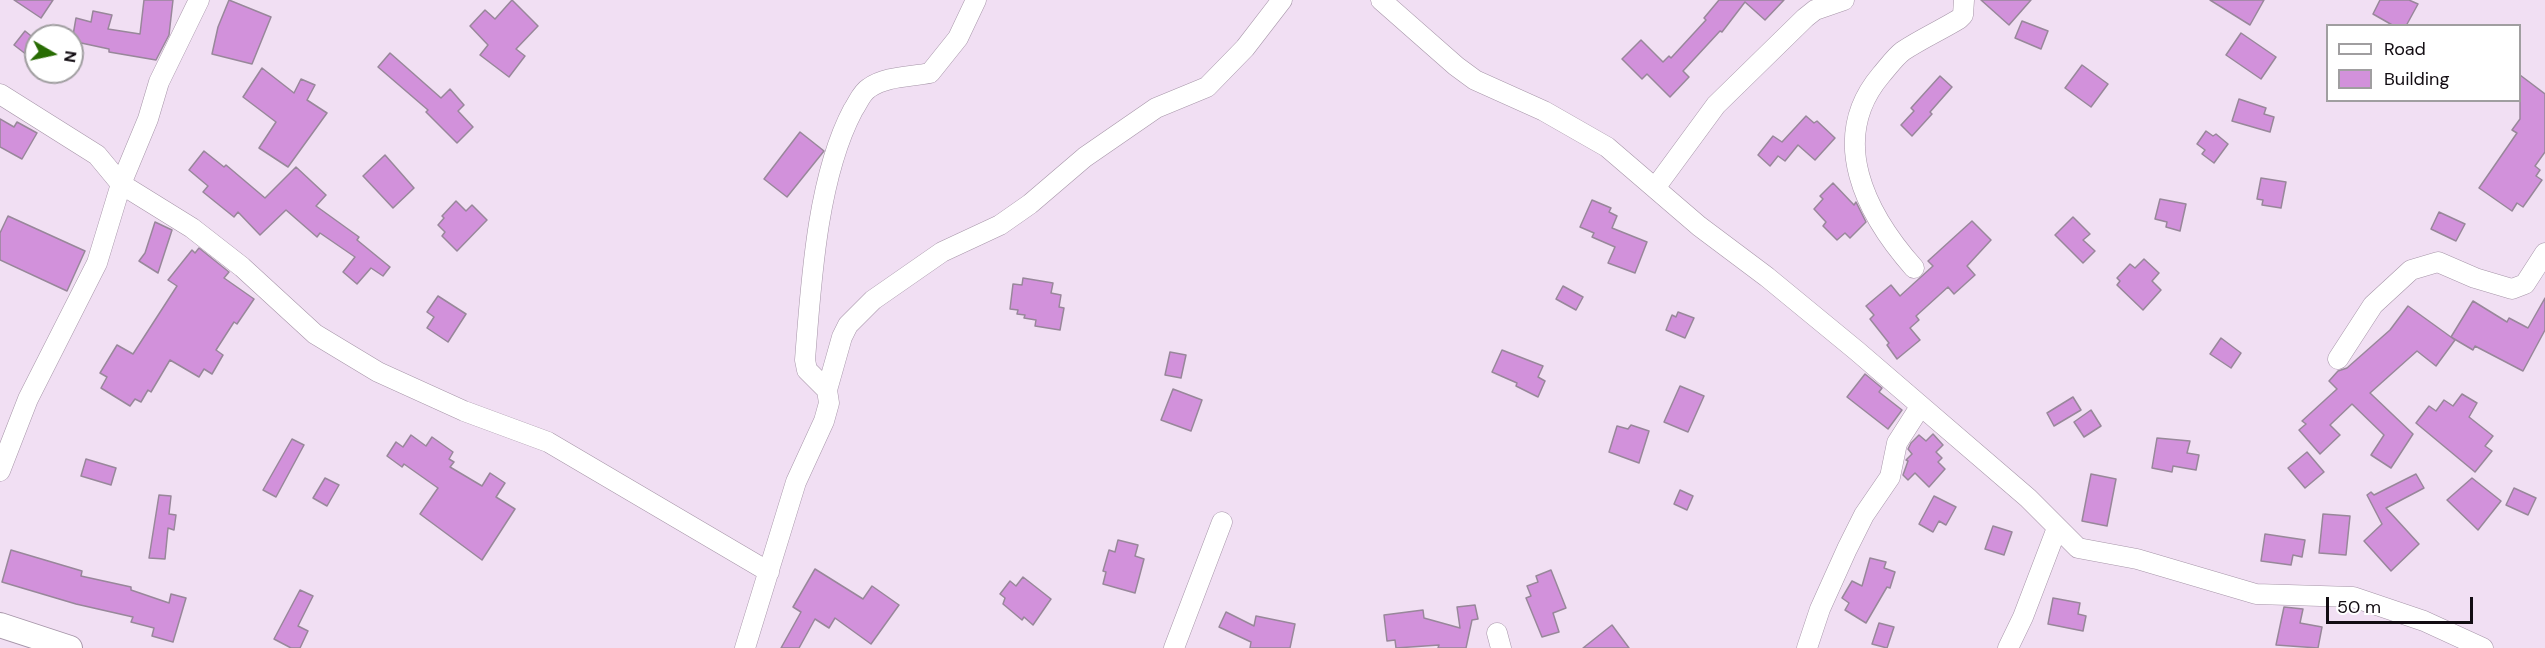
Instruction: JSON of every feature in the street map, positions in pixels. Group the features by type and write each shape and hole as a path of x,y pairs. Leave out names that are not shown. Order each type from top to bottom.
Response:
{"street":[{"path":"0,471 28,399 97,262 159,82 199,0"},
{"path":"827,390 807,370 804,360 821,211 835,151 849,119 866,90 882,81 930,73 958,38 976,0"},
{"path":"745,648 796,482 824,421 829,403 827,390 848,325 873,300 942,252 1000,225 1030,204 1085,157 1156,108 1207,87 1245,48 1282,0"},
{"path":"1381,0 1475,80 1544,111 1607,147 1699,226 1767,277 1857,351 2028,498 2078,548 2137,559 2256,594 2353,597 2424,621 2483,648"},
{"path":"1655,188 1716,105 1805,18 1815,10 1844,0"},
{"path":"1914,268 1882,229 1866,192 1854,150 1856,124 1872,85 1889,65 1902,52 1959,19 1963,15 1964,0"},
{"path":"0,94 97,155 122,184 192,228 242,267 315,334 378,372 464,411 548,442 769,572"},
{"path":"2338,359 2373,305 2412,270 2438,262 2475,278 2512,289 2525,284 2545,253"},
{"path":"1808,648 1820,609 1847,549 1864,515 1890,477 1897,443 1920,407"},
{"path":"1174,648 1222,522"},
{"path":"2008,648 2016,634 2057,528"},
{"path":"0,625 70,648"}],"building":[{"path":"14,0 53,0 41,18"},
{"path":"144,0 173,0 169,35 156,60 109,52 109,49 84,44 84,24 75,24 76,18 91,22 93,11 112,15 108,29 140,34"},
{"path":"229,0 271,17 252,64 212,54 218,27"},
{"path":"512,0 538,26 516,49 525,56 509,77 480,55 488,45 470,26 485,10 495,19"},
{"path":"1719,0 1784,0 1765,20 1745,2 1722,32 1720,31 1683,71 1689,77 1670,97 1647,74 1642,79 1622,59 1641,40 1663,62 1669,56 1671,58 1706,20 1704,18"},
{"path":"1981,0 2031,0 2009,25"},
{"path":"2210,0 2264,0 2250,25"},
{"path":"2380,0 2409,0 2418,4 2407,24 2390,24 2373,14"},
{"path":"2022,21 2048,31 2041,49 2015,38"},
{"path":"24,32 24,53 14,45"},
{"path":"2241,33 2276,57 2261,79 2226,55"},
{"path":"390,53 441,98 450,89 464,105 458,111 473,127 457,143 426,112 428,110 378,67"},
{"path":"2082,65 2108,84 2091,107 2065,88"},
{"path":"262,68 294,93 301,79 315,85 307,100 327,113 288,167 259,148 276,122 243,97"},
{"path":"1940,76 1952,87 1912,136 1901,125 1914,111 1911,108"},
{"path":"2521,76 2545,94 2545,152 2535,166 2540,170 2536,176 2542,180 2523,207 2517,203 2512,211 2479,188 2517,133 2512,130 2520,119"},
{"path":"2239,99 2266,108 2264,114 2274,117 2270,132 2232,121"},
{"path":"1806,116 1814,123 1817,121 1835,138 1815,160 1798,145 1785,161 1778,156 1770,166 1758,155 1773,136 1782,142"},
{"path":"0,119 14,127 17,122 37,133 22,159 0,147"},
{"path":"2206,131 2213,136 2216,134 2228,144 2214,163 2202,154 2205,150 2197,144"},
{"path":"800,132 824,151 787,197 764,179"},
{"path":"204,151 224,167 226,165 265,198 296,167 326,195 316,206 359,237 357,240 390,267 383,276 371,268 357,284 343,272 355,257 320,233 317,237 286,210 260,235 238,212 234,217 203,192 208,186 189,170"},
{"path":"385,155 414,188 393,208 363,176"},
{"path":"2261,178 2286,182 2281,208 2262,205 2263,200 2257,199"},
{"path":"1833,183 1854,205 1856,202 1866,222 1850,238 1845,233 1837,240 1823,226 1826,222 1814,209 1823,199 1820,196"},
{"path":"2160,199 2186,204 2180,231 2166,227 2167,222 2155,219"},
{"path":"1592,200 1611,208 1609,212 1617,216 1612,228 1647,242 1635,273 1608,263 1615,247 1592,237 1594,233 1580,227"},
{"path":"456,201 466,211 472,205 487,220 457,251 442,236 445,232 438,225 444,218 442,216"},
{"path":"2439,212 2465,224 2456,241 2431,229"},
{"path":"8,216 85,251 67,291 0,260 0,233"},
{"path":"2073,217 2090,234 2083,240 2095,251 2083,263 2055,235"},
{"path":"1972,221 1991,240 1967,266 1975,275 1954,294 1948,287 1916,316 1919,320 1910,328 1920,340 1897,359 1887,345 1889,343 1870,319 1874,315 1866,306 1891,285 1900,296 1933,266 1928,261"},
{"path":"155,222 172,230 158,273 139,261 145,253"},
{"path":"199,248 229,272 224,278 254,299 237,324 234,322 216,350 223,355 212,374 204,369 199,377 170,360 151,392 148,390 141,402 135,399 130,406 101,388 107,377 100,373 117,345 133,354 177,286 168,280 192,250 195,253"},
{"path":"2144,259 2159,273 2152,281 2161,290 2143,310 2117,285 2120,281 2117,278 2130,264 2135,268"},
{"path":"1023,278 1053,283 1051,293 1061,295 1059,307 1064,308 1060,330 1035,326 1036,320 1024,318 1025,315 1017,314 1018,310 1010,309 1013,284 1022,285"},
{"path":"1563,286 1583,297 1576,310 1556,299"},
{"path":"438,296 466,314 448,342 427,328 434,317 427,312"},
{"path":"2545,298 2545,330 2523,371 2475,346 2473,350 2451,337 2473,301 2507,322 2509,318 2528,328"},
{"path":"2408,306 2455,340 2436,366 2417,351 2370,393 2413,434 2391,468 2371,455 2384,435 2352,404 2330,425 2340,435 2320,454 2299,430 2306,424 2302,421 2337,389 2329,381 2338,371 2347,368 2390,330"},
{"path":"1678,312 1694,318 1685,338 1666,330 1672,315 1676,317"},
{"path":"2221,338 2241,353 2231,368 2210,354"},
{"path":"1502,350 1543,366 1538,377 1545,381 1538,397 1516,386 1517,383 1492,372"},
{"path":"1170,352 1186,355 1181,378 1165,375"},
{"path":"1865,374 1882,388 1879,392 1902,410 1888,429 1847,397"},
{"path":"1680,386 1704,396 1688,432 1664,422"},
{"path":"1173,389 1202,400 1191,431 1161,420"},
{"path":"2462,394 2477,403 2469,417 2493,436 2485,446 2492,451 2475,472 2416,423 2429,406 2436,411 2444,400 2453,406"},
{"path":"2073,397 2081,410 2054,426 2047,413"},
{"path":"2091,410 2101,426 2084,437 2074,422"},
{"path":"1631,425 1649,431 1639,463 1609,452 1617,426 1628,429"},
{"path":"1933,434 1943,445 1936,452 1942,458 1938,462 1945,469 1929,487 1915,473 1908,480 1903,475 1908,461 1906,460 1912,454 1908,449 1911,443 1919,435 1926,441"},
{"path":"411,435 426,446 432,437 453,452 449,459 454,462 450,467 482,486 490,473 505,483 496,497 515,509 482,560 420,514 438,488 404,464 402,467 387,456 396,442 403,447"},
{"path":"2157,438 2190,441 2187,453 2199,455 2196,470 2173,466 2172,472 2152,468"},
{"path":"292,439 304,445 276,497 263,490"},
{"path":"2307,452 2324,472 2305,488 2288,468"},
{"path":"86,459 116,468 111,485 81,476"},
{"path":"2091,474 2116,479 2107,526 2082,521"},
{"path":"2416,474 2424,488 2386,508 2419,544 2391,571 2364,541 2382,524 2367,495 2371,492 2374,495"},
{"path":"325,478 339,485 327,506 313,498"},
{"path":"2472,478 2501,501 2478,530 2447,500"},
{"path":"2514,488 2536,498 2528,515 2506,505"},
{"path":"1680,490 1693,496 1687,510 1674,504"},
{"path":"159,495 171,496 169,514 176,515 174,530 168,528 165,559 149,558"},
{"path":"1934,496 1956,507 1946,525 1939,521 1933,532 1919,524"},
{"path":"2323,514 2350,516 2346,555 2319,553"},
{"path":"1993,526 2012,532 2004,555 1985,549"},
{"path":"2265,534 2305,540 2302,557 2293,555 2291,565 2261,561"},
{"path":"1118,540 1138,545 1135,556 1144,559 1135,593 1103,584 1106,572 1103,571 1109,550 1115,552"},
{"path":"11,550 82,571 81,576 131,587 131,590 169,603 171,594 186,598 173,642 152,636 154,628 131,622 133,617 76,604 2,582"},
{"path":"1870,558 1886,562 1884,568 1895,572 1890,588 1887,587 1866,623 1845,610 1849,603 1842,598 1852,581 1862,586"},
{"path":"815,569 863,599 872,586 899,605 871,644 835,618 829,628 815,619 799,648 781,648 801,612 793,607"},
{"path":"1551,570 1566,608 1553,613 1559,632 1542,637 1526,598 1531,596 1527,586 1538,582 1536,576"},
{"path":"1023,577 1051,599 1033,625 1024,617 1022,620 1003,604 1005,598 1000,594 1010,581 1016,586"},
{"path":"300,590 313,596 298,626 308,631 300,648 291,648 274,639"},
{"path":"2053,598 2080,603 2078,614 2086,616 2083,631 2048,624"},
{"path":"1475,605 1478,619 1472,620 1466,648 1438,648 1439,645 1396,648 1395,640 1387,641 1384,615 1423,610 1424,618 1460,628 1457,607"},
{"path":"2284,607 2303,609 2300,623 2322,627 2318,648 2276,645"},
{"path":"1226,612 1254,626 1256,616 1295,624 1290,648 1250,648 1251,642 1219,627"},
{"path":"1879,623 1894,627 1887,648 1872,644"},
{"path":"1612,625 1629,648 1583,648"}]}
